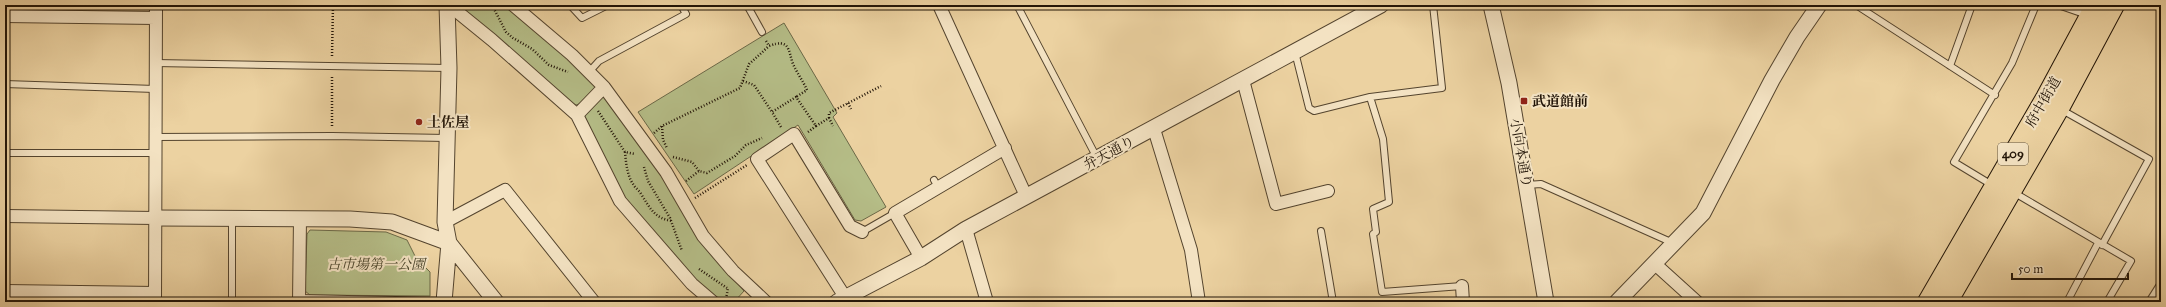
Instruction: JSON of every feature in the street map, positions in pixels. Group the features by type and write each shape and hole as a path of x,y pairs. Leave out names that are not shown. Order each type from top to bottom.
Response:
{"highway":[{"name":"府中街道","path":"1928,302 2002,189 2059,108 2114,5"},
{"name":"府中街道","path":"1947,302 2002,189 2093,11"}],"street":[{"path":"5,291 155,297 156,5"},
{"path":"444,302 449,243 445,222 449,68 448,5"},
{"path":"448,5 492,40 577,115 620,201 692,284 713,302"},
{"path":"513,5 572,55 604,87 666,172 703,236 733,271 766,302"},
{"path":"939,5 1026,196"},
{"name":"弁天通り","path":"841,300 921,258 966,229 1026,196 1154,129 1381,5"},
{"name":"小向本通り","path":"1492,5 1509,83 1546,302"},
{"path":"1617,302 1703,213 1772,80 1818,5"},
{"path":"5,16 156,18"},
{"path":"1243,80 1276,204 1328,191"},
{"path":"577,115 604,87"},
{"path":"1154,129 1190,250 1199,302"},
{"path":"841,300 757,159 794,134 850,226 862,232"},
{"path":"921,258 895,213 906,202 936,184 1005,148"},
{"path":"445,222 505,190 594,302"},
{"path":"5,216 350,219 392,222 449,243 496,302"},
{"path":"299,300 300,219"},
{"path":"966,229 987,302"},
{"path":"1655,264 1697,302"},
{"path":"1462,286 1463,302"}],"lane":[{"path":"570,5 582,18 608,5"},
{"path":"589,72 599,61 686,14 681,5"},
{"path":"747,5 762,32"},
{"path":"1017,5 1098,159"},
{"path":"1295,52 1309,108 1314,111 1370,97 1442,88 1433,5"},
{"path":"1856,5 1995,95"},
{"path":"1950,66 1972,5"},
{"path":"2036,5 2012,63 1995,95 1954,162 2090,236 2100,244 2131,261 2107,302"},
{"path":"2058,5 2093,11"},
{"path":"156,63 449,68"},
{"path":"5,84 155,89"},
{"path":"1370,97 1382,139 1389,202 1373,209 1376,232 1373,234 1382,292 1462,286"},
{"path":"2059,108 2149,159 2067,302"},
{"path":"155,137 332,136 447,138"},
{"path":"5,153 155,154"},
{"path":"1527,185 1541,184 1674,244"},
{"path":"862,232 895,213"},
{"path":"232,219 232,302"},
{"path":"1320,231 1333,302"},
{"path":"2149,302 2161,284"},
{"path":"299,300 444,302"}],"path":[{"path":"332,136 333,5"},
{"path":"492,5 506,32 532,49 549,65 568,71 574,76"},
{"path":"762,32 769,46"},
{"path":"650,136 662,126 740,88 749,64 762,50 769,46 782,44 787,46 790,50 793,63 807,90 796,97"},
{"path":"742,81 754,85 772,112"},
{"path":"829,118 829,113 881,86"},
{"path":"877,88 879,93"},
{"path":"848,103 851,109"},
{"path":"597,110 626,152 630,178 634,187 640,192 659,218 672,221"},
{"path":"662,126 663,140 669,153 674,158 692,162 699,171"},
{"path":"626,152 633,152 639,157"},
{"path":"684,204 757,159"},
{"path":"642,161 648,181 672,221 678,240 686,256"},
{"path":"695,265 711,279 727,288"}],"green space":[{"path":"458,5 506,5 566,56 597,87 582,103 576,105 570,102"},
{"path":"784,23 837,113 833,117 886,207 861,221 855,220 798,125 694,194 638,112"},
{"path":"604,95 664,178 699,238 744,291 734,302 720,302 696,280 624,198 584,115"},
{"name":"古市場第一公園","path":"310,230 386,232 407,240 416,258 430,272 430,296 310,295 305,291 307,234"}],"place":[{"name":"武道館前","path":"1524,101"},
{"name":"土佐屋","path":"419,122"}]}
